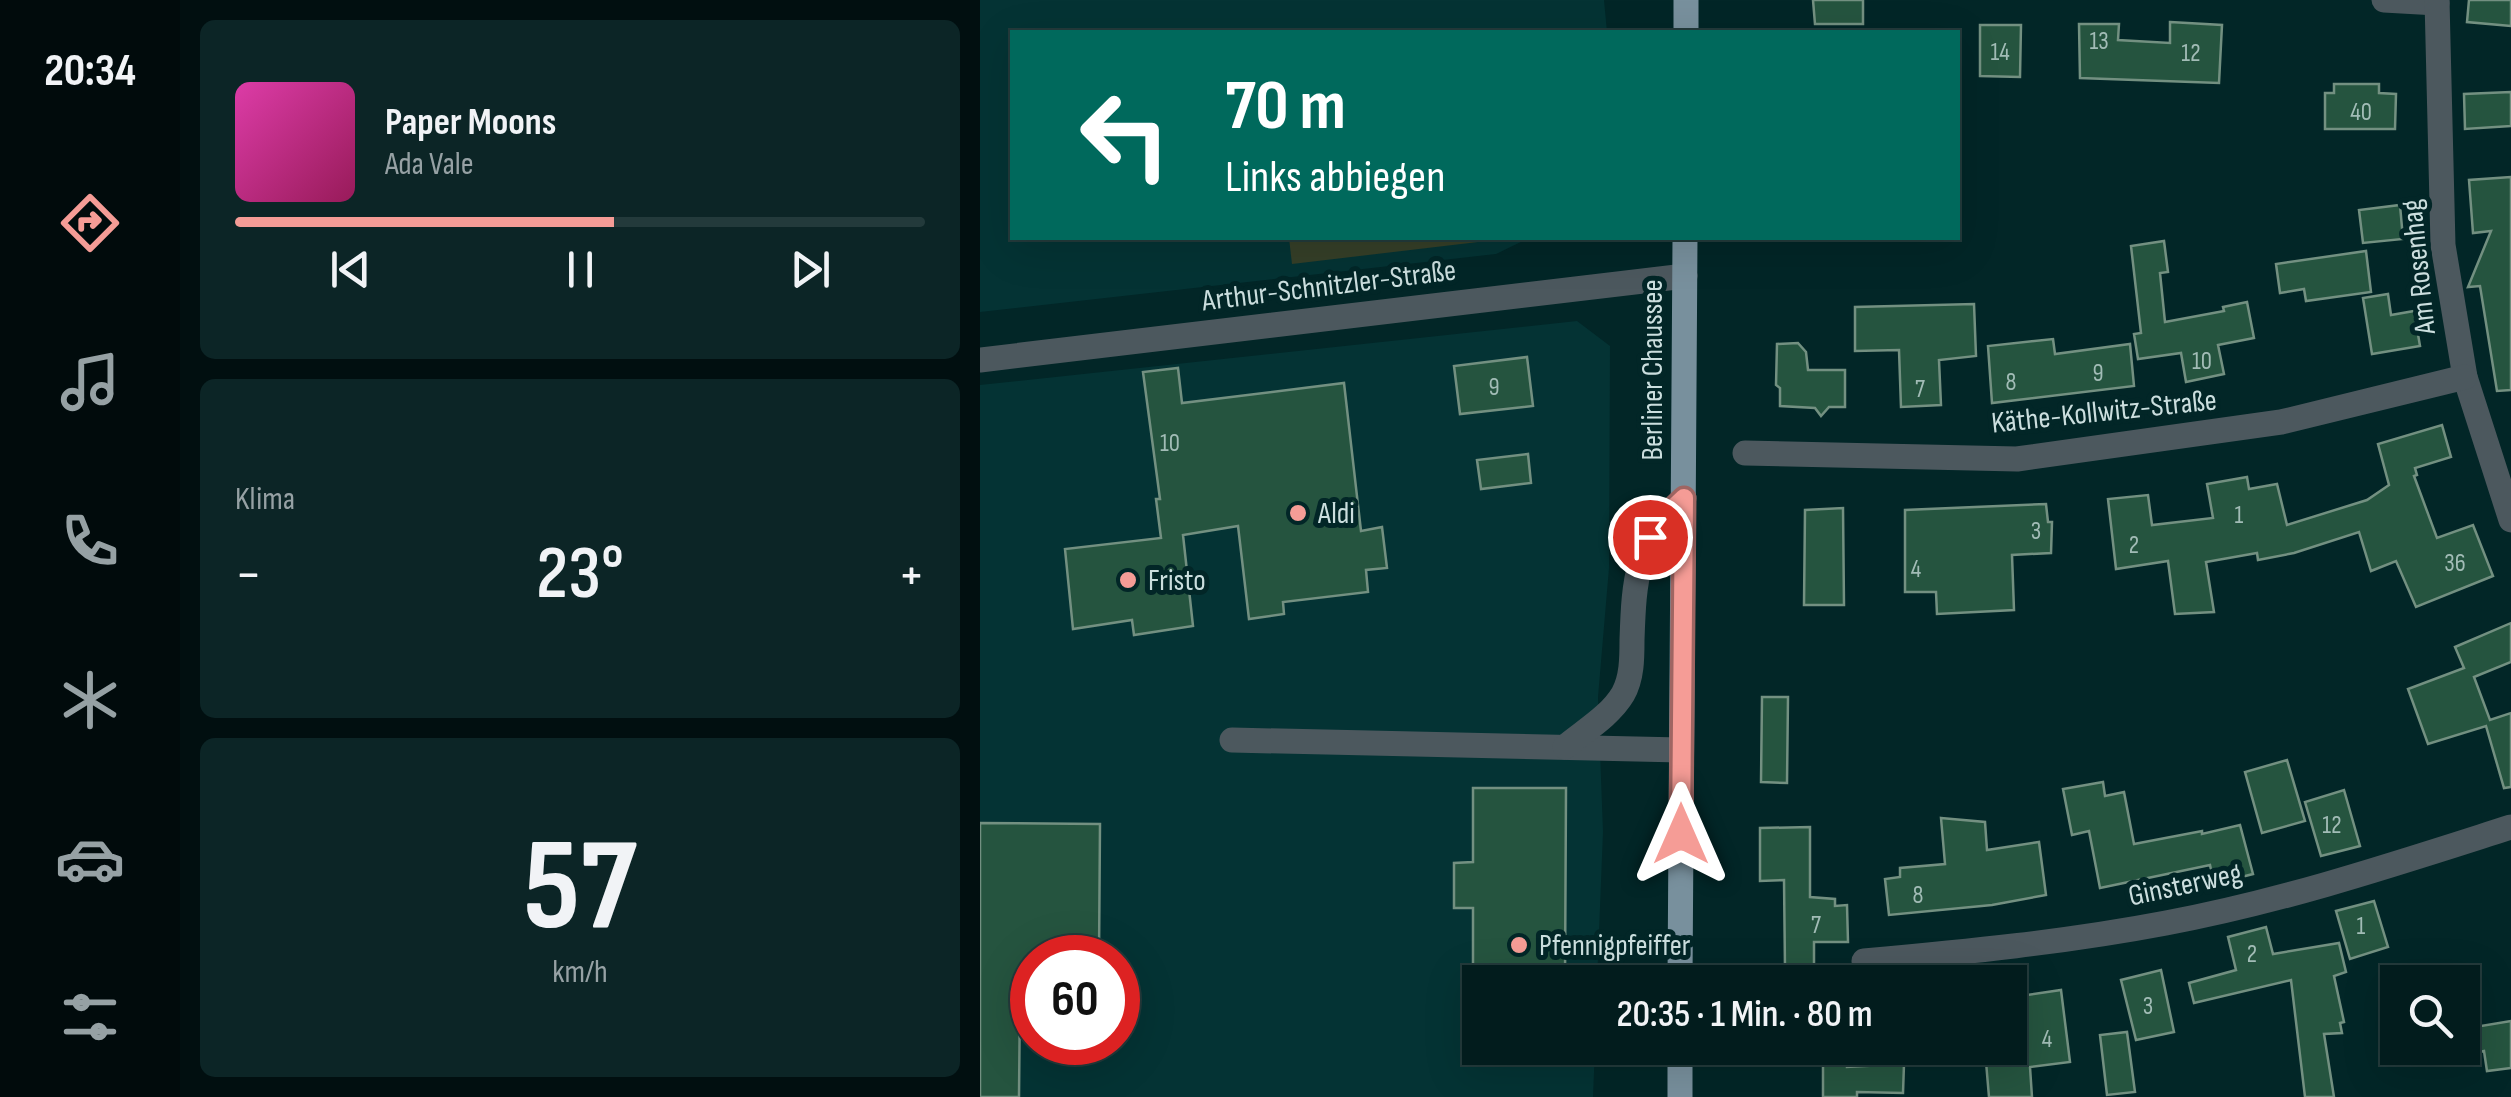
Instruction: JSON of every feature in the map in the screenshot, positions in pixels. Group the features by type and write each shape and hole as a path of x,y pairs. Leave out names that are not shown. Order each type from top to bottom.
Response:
{"main road":[{"path":"1686,0 1686,30"},
{"name":"Berliner Chaussee","path":"1680,965 1685,240"},
{"path":"1680,1065 1680,1097"}],"street":[{"path":"2384,0 2437,1"},
{"name":"Am Rosenhag","path":"2437,1 2443,246 2465,377 2511,520"},
{"name":"Arthur-Schnitzler-Straße","path":"980,360 1685,276"},
{"name":"Käthe-Kollwitz-Straße","path":"1745,452 2017,459 2281,422 2465,377"},
{"path":"1565,747 1624,692 1632,663 1635,574 1650,537 1684,498"},
{"path":"1232,740 1681,750"},
{"name":"Ginsterweg","path":"1864,961 2021,948 2170,923 2320,886 2511,826"}],"shaded area":[{"path":"980,0 1604,0 1607,30 1010,30 1010,240 1525,240 1496,254 980,312"},
{"path":"1577,321 1610,346 1609,568 1598,697 1603,832 1598,965 1462,965 1462,1065 1594,1065 1593,1097 980,1097 980,385"}],"green space":[{"path":"1289,240 1495,240 1292,264"}],"building":[{"path":"1813,0 1863,0 1863,24 1815,24"},
{"path":"2469,0 2511,0 2511,26 2467,22"},
{"path":"2170,22 2222,25 2219,83 2080,78 2079,24 2119,24 2118,40 2170,43"},
{"path":"1980,25 2021,25 2020,77 1980,76"},
{"path":"2334,84 2379,84 2379,93 2396,94 2395,129 2325,129 2325,93 2334,93"},
{"path":"2511,92 2511,126 2465,129 2464,94"},
{"path":"2511,177 2511,390 2497,391 2480,286 2468,287 2491,231 2473,233 2469,180"},
{"path":"2400,205 2403,239 2363,243 2359,210"},
{"path":"2164,241 2168,272 2160,273 2165,322 2224,311 2223,307 2247,302 2254,338 2218,345 2224,374 2186,382 2181,353 2138,359 2134,334 2141,333 2131,246"},
{"path":"2366,251 2371,292 2306,301 2304,289 2280,293 2276,264"},
{"path":"2388,294 2391,315 2414,311 2420,346 2372,354 2363,298"},
{"path":"1974,304 1976,356 1939,360 1941,405 1901,407 1899,350 1855,351 1855,307"},
{"path":"2053,339 2055,354 2130,344 2134,386 1992,403 1988,346"},
{"path":"1798,343 1806,352 1808,370 1845,370 1845,407 1829,407 1821,416 1815,408 1780,406 1777,344"},
{"path":"1527,357 1533,406 1460,414 1454,366"},
{"path":"1178,368 1182,403 1344,383 1361,531 1382,527 1387,568 1366,570 1368,592 1283,602 1284,614 1249,619 1238,526 1183,535 1193,626 1134,635 1132,620 1073,629 1065,549 1161,538 1156,499 1160,499 1143,372"},
{"path":"2442,425 2451,457 2415,468 2414,476 2437,538 2473,525 2493,576 2416,607 2396,561 2371,571 2359,532 2294,553 2258,560 2257,553 2206,562 2214,612 2175,614 2168,561 2116,569 2108,499 2148,495 2152,525 2213,518 2207,484 2247,477 2249,489 2277,484 2287,525 2367,500 2389,485 2378,444"},
{"path":"1528,454 1531,483 1481,489 1477,460"},
{"path":"2046,504 2048,522 2052,522 2051,553 2012,555 2014,610 1937,614 1936,592 1905,592 1905,510"},
{"path":"1843,508 1844,605 1804,605 1805,510"},
{"path":"2511,623 2511,662 2474,677 2490,720 2511,713 2511,787 2504,788 2486,726 2428,744 2408,689 2464,668 2455,647"},
{"path":"1762,697 1788,697 1787,783 1761,782"},
{"path":"2287,760 2305,821 2262,833 2245,772"},
{"path":"2103,782 2105,796 2124,792 2134,844 2240,825 2253,874 2214,884 2210,865 2100,888 2089,831 2072,835 2063,789"},
{"name":"Pfennigpfeiffer","path":"1473,788 1566,788 1565,965 1473,965 1473,908 1454,908 1454,863 1473,862"},
{"path":"2344,790 2360,846 2321,856 2305,802"},
{"path":"1941,818 1985,822 1987,850 2039,842 2046,895 1992,905 1889,915 1885,879 1900,877 1900,868 1945,864"},
{"path":"980,823 1100,824 1099,935 1010,935 1010,1065 1019,1065 1019,1097 980,1097"},
{"path":"1810,827 1810,897 1835,899 1835,906 1847,905 1848,942 1814,942 1814,965 1785,965 1784,880 1760,881 1760,828"},
{"path":"2374,901 2388,947 2350,959 2336,911"},
{"path":"2266,927 2273,954 2339,943 2346,972 2334,976 2344,1022 2340,1023 2342,1033 2324,1034 2334,1097 2305,1097 2291,980 2194,1003 2189,983 2236,970 2228,937"},
{"path":"2161,970 2174,1032 2136,1040 2121,980"},
{"path":"2061,990 2070,1062 2030,1067 2032,1097 1989,1097 1986,1065 2027,1065 2027,995"},
{"path":"2511,1021 2511,1068 2487,1071 2484,1051 2480,1052 2480,1026"},
{"path":"2127,1032 2135,1092 2107,1095 2100,1035"},
{"path":"1823,1065 1904,1065 1903,1093 1857,1092 1857,1097 1823,1097"}],"place":[{"name":"Aldi","path":"1298,513"},
{"name":"Fristo","path":"1128,580"},
{"name":"Pfennigpfeiffer","path":"1519,945"}],"route":[{"path":"1650,537 1684,498 1681,834"}]}
